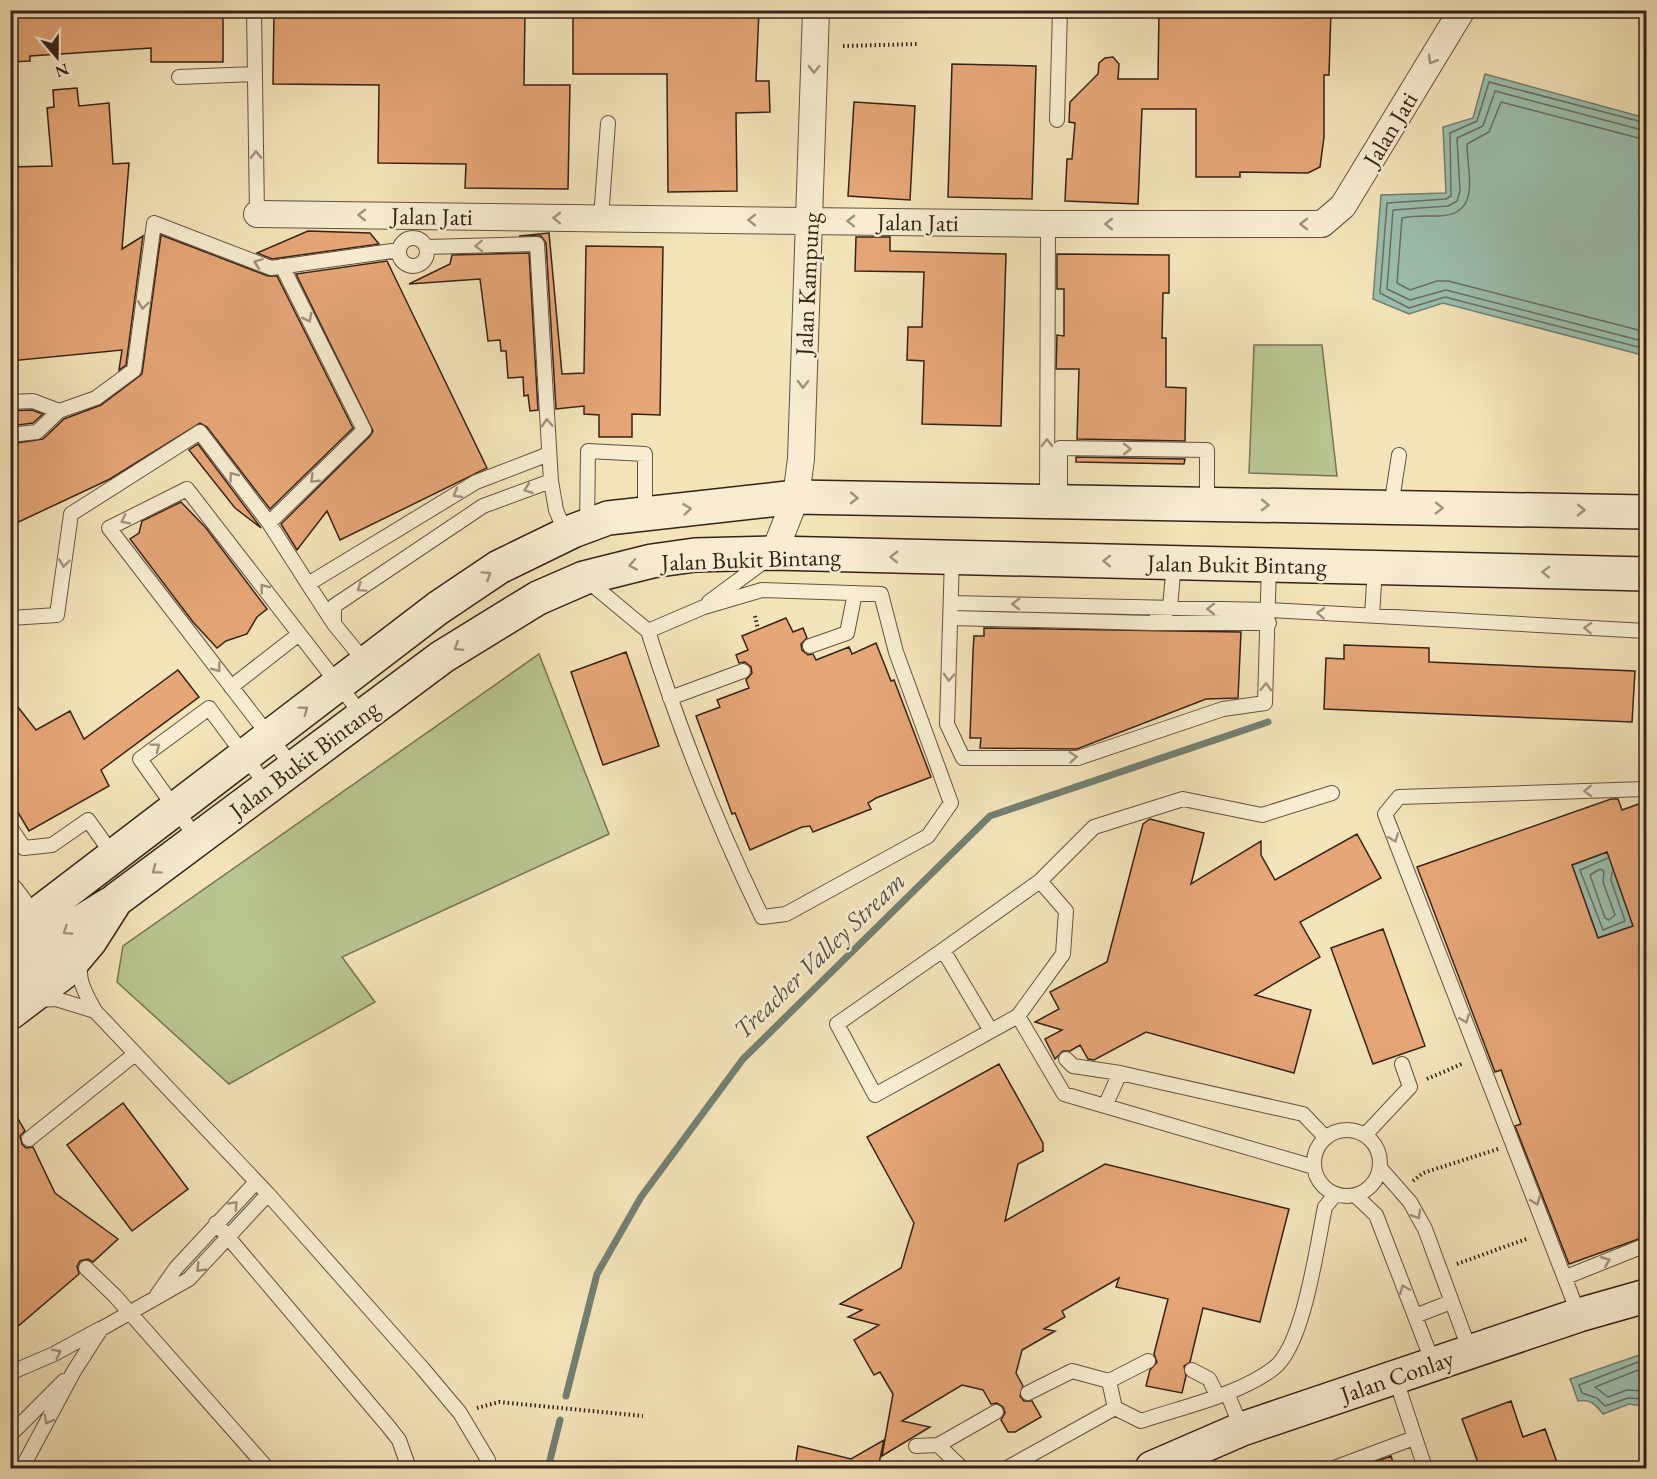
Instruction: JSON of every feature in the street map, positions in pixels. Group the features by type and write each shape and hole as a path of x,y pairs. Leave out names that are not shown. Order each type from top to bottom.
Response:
{"main road":[{"name":"Jalan Bukit Bintang","path":"20,927 438,608 499,567 608,518 796,497 1647,512"},
{"name":"Jalan Bukit Bintang","path":"14,1011 64,972 90,941 116,900 442,657 538,598 584,578 632,565 695,555 774,553 1647,574"},
{"path":"10,974 66,930 116,900"},
{"name":"Jalan Conlay","path":"1152,1468 1242,1429 1579,1315 1647,1296"}],"street":[{"name":"Jalan Kampung","path":"774,553 796,497 801,459 816,10"},
{"name":"Jalan Jati","path":"257,214 1048,224 1322,224 1343,206 1462,10"},
{"path":"10,891 20,927"}],"lane":[{"path":"254,10 257,214"},
{"path":"1057,120 1060,10"},
{"path":"179,77 255,74"},
{"path":"601,218 608,123"},
{"path":"10,435 36,432 59,411 96,398 134,370 154,223 271,268 399,250"},
{"path":"1048,224 1054,502"},
{"path":"411,238 421,240 426,247 424,261 411,266 400,259 399,250 402,242 411,238"},
{"path":"426,247 537,244 551,481 556,510 577,530"},
{"path":"269,523 364,430 282,266"},
{"path":"10,402 33,401 59,411"},
{"path":"33,401 42,416 36,432"},
{"path":"10,618 57,615 71,514 200,432 269,523 334,624 367,664"},
{"path":"1054,502 1060,448 1207,450 1207,504"},
{"path":"577,530 588,451 645,454 645,514"},
{"path":"308,584 476,482 549,454"},
{"path":"1390,507 1399,455"},
{"path":"334,624 334,606 483,506 551,481"},
{"path":"293,767 109,528 187,489 362,715"},
{"path":"704,607 774,553"},
{"path":"952,558 947,724 963,758 1078,758 1223,709 1265,703 1269,564"},
{"path":"1152,623 1170,608 1174,562"},
{"path":"1372,616 1375,567"},
{"path":"584,578 648,631 670,698 730,850 762,917 786,914 928,836 951,803 897,652 881,594 762,591 704,607 648,631"},
{"path":"810,646 848,633 855,593"},
{"path":"951,603 1170,608 1269,617"},
{"path":"951,618 1152,623 1269,617 1372,616 1647,632"},
{"path":"231,687 299,634"},
{"path":"670,698 742,671"},
{"path":"197,839 173,809 140,759 209,708 267,786"},
{"path":"1579,1315 1385,814 1399,796 1647,789"},
{"path":"1040,881 1066,911 1063,954 1018,1016 875,1095 837,1024 1040,881 1094,827 1183,799 1262,815 1332,793"},
{"path":"10,827 24,848 52,845 88,820 113,855"},
{"path":"90,941 80,968 82,987 95,1011 268,1194 460,1413 488,1460 489,1468"},
{"path":"943,950 992,1031"},
{"path":"14,1011 48,999 95,1011"},
{"path":"1018,1016 1064,1094 1314,1167"},
{"path":"29,1139 135,1054"},
{"path":"1066,1059 1073,1065 1120,1073 1303,1114 1326,1138"},
{"path":"1365,1135 1410,1087 1402,1064"},
{"path":"1105,1106 1120,1073"},
{"path":"1352,1130 1365,1135 1375,1144 1380,1156 1381,1169 1372,1186 1356,1196 1335,1195 1325,1188 1317,1179 1314,1167 1316,1151 1326,1138 1338,1131 1352,1130"},
{"path":"1381,1169 1401,1191 1425,1229 1470,1351"},
{"path":"156,1297 176,1268 256,1182"},
{"path":"10,1373 54,1354 131,1314 156,1297 189,1280 268,1194"},
{"path":"1108,1381 1115,1408 1141,1421 1222,1394 1275,1368 1300,1327 1325,1207 1335,1195"},
{"path":"1356,1196 1376,1215 1433,1363"},
{"path":"216,1224 393,1433 406,1456 409,1468"},
{"path":"1566,1277 1647,1245"},
{"path":"86,1268 131,1314 267,1468"},
{"path":"1415,1316 1451,1302"},
{"path":"22,1468 74,1371 101,1329"},
{"path":"1028,1393 1072,1371 1108,1381 1148,1360"},
{"path":"1192,1370 1209,1379 1222,1394 1242,1429"},
{"path":"10,1435 74,1371"},
{"path":"1395,1377 1425,1468"},
{"path":"1008,1468 1115,1408"},
{"path":"916,1446 938,1445 996,1412"},
{"path":"1334,1468 1414,1438"},
{"path":"938,1445 962,1468"}],"path":[{"path":"843,46 918,44"},
{"path":"755,616 758,629"},
{"path":"1401,1191 1423,1173 1476,1156"},
{"path":"1440,1270 1510,1245"},
{"path":"460,1413 499,1402 643,1416"}],"green space":[{"path":"1254,345 1322,345 1337,476 1249,473"},
{"path":"539,654 609,834 342,957 375,1002 229,1084 117,982 123,946"}],"water":[{"path":"1485,74 1646,118 1646,356 1443,303 1409,314 1373,299 1381,195 1446,193 1443,127 1473,118"},
{"path":"1644,839 1633,926 1598,938 1572,865"},
{"path":"1645,1353 1646,1403 1642,1406 1629,1404 1603,1414 1592,1403 1578,1401 1570,1379"}],"building":[{"path":"10,10 223,10 223,62 151,62 151,48 30,56 30,61 10,62"},
{"path":"274,10 525,10 524,85 570,85 568,189 465,188 466,164 378,163 379,85 273,84"},
{"path":"573,10 759,10 756,81 769,81 770,112 736,113 737,191 668,192 667,74 573,74"},
{"path":"1159,10 1331,10 1329,75 1324,75 1324,137 1320,167 1308,173 1240,172 1240,177 1196,177 1196,109 1142,109 1138,204 1065,201 1067,159 1072,159 1075,123 1069,122 1070,102 1098,74 1099,63 1105,58 1113,57 1119,64 1118,79 1158,79"},
{"path":"952,64 1036,66 1032,199 948,197"},
{"path":"77,88 79,106 109,103 113,164 129,163 122,249 143,236 126,365 119,370 122,350 10,361 10,167 52,166 47,108 54,107 53,90"},
{"path":"854,102 915,106 910,200 848,196"},
{"path":"308,231 370,233 379,244 272,259 257,253"},
{"path":"549,233 562,374 584,373 586,246 663,247 660,415 632,414 632,437 599,437 599,415 584,414 584,406 556,409 546,243 541,236 519,236"},
{"path":"161,235 268,276 277,276 353,428 270,509 207,427 200,423 110,479 10,526 10,444 43,439 64,419 101,405 142,374"},
{"path":"856,237 890,237 890,251 1006,254 1001,426 922,424 924,361 907,360 908,327 922,327 924,272 855,271"},
{"path":"529,253 538,410 530,411 528,395 524,396 523,377 508,378 506,351 501,351 500,340 488,341 480,279 409,284 450,264 452,255"},
{"path":"1057,254 1169,255 1169,293 1163,293 1162,338 1166,338 1166,387 1186,388 1185,441 1077,439 1079,369 1056,369 1057,335 1064,336 1064,289 1057,289"},
{"path":"387,261 487,468 340,540 327,511 297,550 281,524 373,431 296,274"},
{"path":"32,410 43,414 33,423 10,426 10,411"},
{"path":"198,444 261,528 235,508 189,450"},
{"path":"1076,457 1185,459 1184,464 1076,462"},
{"path":"181,502 206,528 267,609 257,617 247,634 226,641 217,648 193,622 130,539 139,533 142,521"},
{"path":"786,618 793,632 803,628 807,638 801,644 802,650 808,655 813,654 816,660 849,647 852,654 876,643 891,681 894,680 931,777 876,798 868,803 871,809 813,832 810,826 802,827 750,850 735,813 732,814 696,716 720,707 717,700 749,688 746,680 752,673 751,667 745,662 739,663 736,655 748,650 742,636"},
{"path":"984,628 1241,632 1238,698 1206,699 1077,749 980,748 981,738 970,738 974,636 984,636"},
{"path":"1344,645 1429,648 1429,662 1635,671 1632,722 1324,709 1326,658 1344,659"},
{"path":"626,652 659,746 603,765 571,672"},
{"path":"178,670 199,697 101,770 109,786 29,831 10,799 10,697 36,730 70,711 84,739"},
{"path":"1611,799 1618,799 1622,810 1647,801 1647,1236 1569,1264 1515,1126 1521,1124 1501,1070 1495,1072 1417,867","holes":["1607,852 1633,926 1598,938 1572,865"]},
{"path":"1150,819 1204,833 1191,884 1261,841 1261,855 1275,880 1357,834 1381,878 1300,922 1320,957 1255,995 1311,1010 1294,1073 1146,1032 1094,1060 1088,1059 1080,1045 1070,1051 1063,1051 1055,1059 1045,1039 1062,1030 1035,1022 1059,1009 1050,992 1107,962 1143,824"},
{"path":"1383,929 1425,1046 1373,1064 1331,948"},
{"path":"999,1064 1043,1143 1043,1151 1018,1164 1005,1221 1105,1164 1289,1209 1260,1322 1203,1308 1190,1362 1184,1366 1186,1376 1182,1393 1146,1386 1150,1370 1157,1362 1154,1354 1168,1299 1116,1287 1119,1278 1062,1311 1065,1317 1044,1329 1055,1331 1022,1350 1016,1373 1023,1386 1020,1396 1024,1401 1032,1401 1041,1417 1015,1432 1008,1432 1001,1420 1005,1413 1003,1407 997,1403 991,1404 983,1390 962,1385 902,1421 930,1427 882,1456 893,1394 880,1372 874,1375 854,1340 879,1325 848,1317 862,1310 840,1304 901,1268 914,1223 867,1137"},
{"path":"123,1103 188,1189 132,1231 67,1145"},
{"path":"10,1105 25,1131 20,1136 22,1144 26,1148 33,1147 55,1193 118,1239 93,1262 88,1259 80,1261 77,1266 79,1274 10,1333"},
{"path":"1511,1401 1523,1437 1545,1429 1559,1468 1480,1468 1462,1419"},
{"path":"884,1440 878,1468 795,1468 798,1446 851,1459"},
{"path":"1391,1456 1395,1468 1358,1468"}],"waterway":[{"name":"Treacher Valley Stream","path":"566,1396 597,1274 641,1197 743,1059 990,816 1268,722"},
{"name":"Treacher Valley Stream","path":"548,1468 560,1420"}]}
